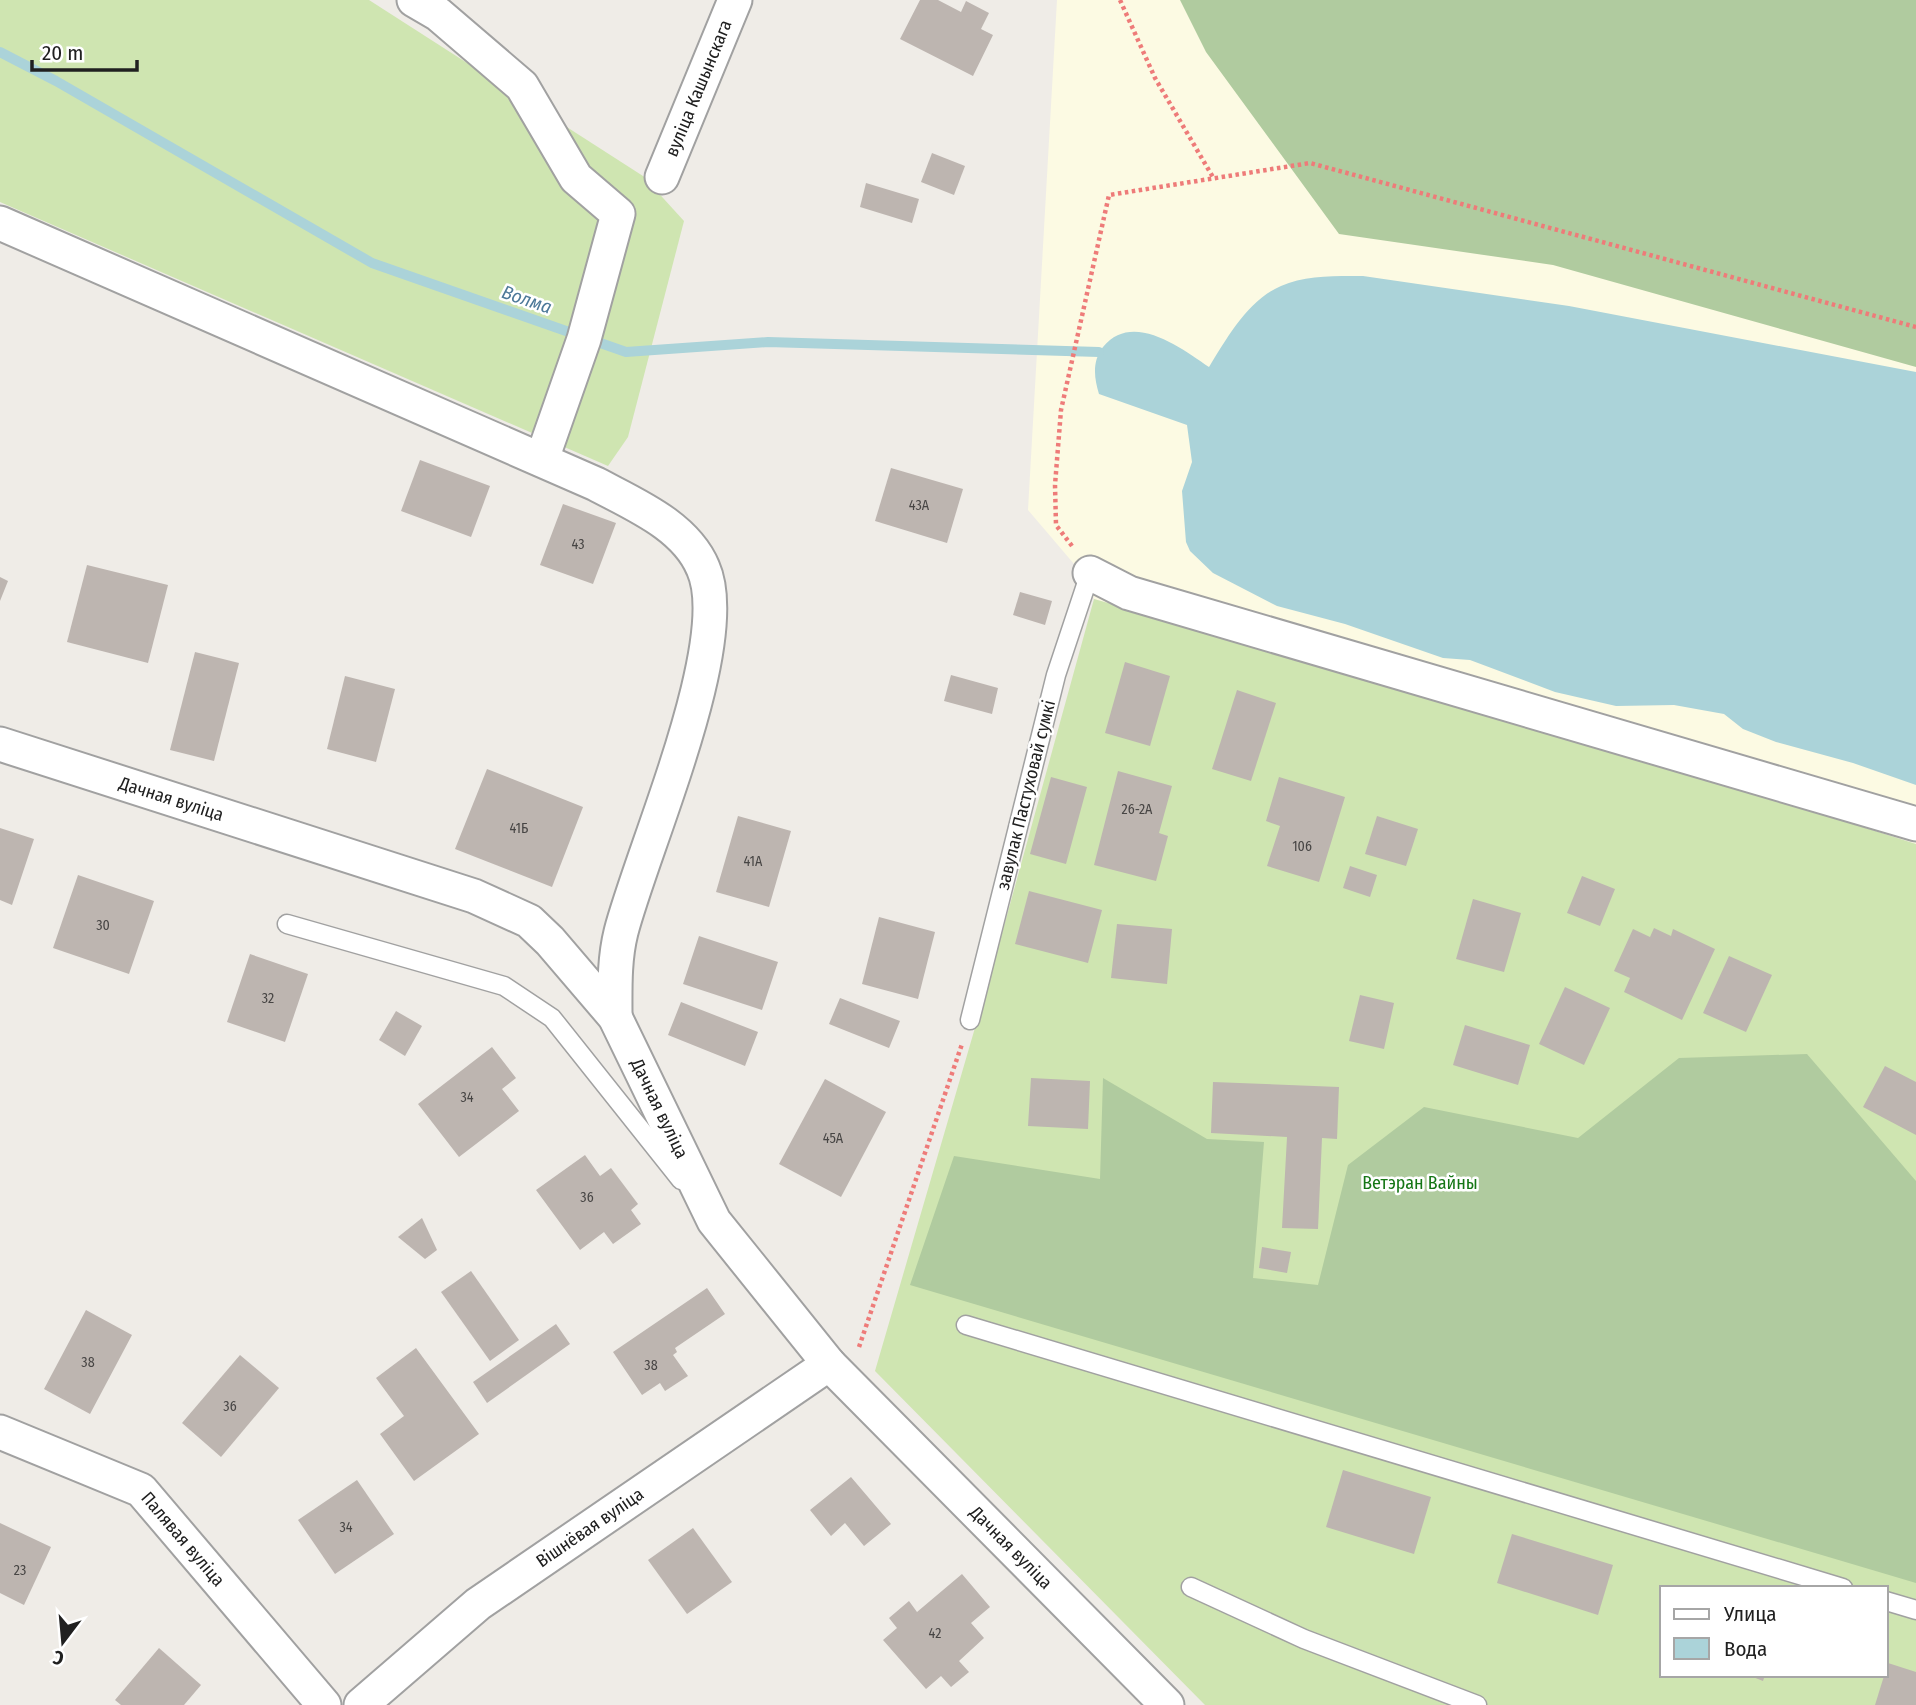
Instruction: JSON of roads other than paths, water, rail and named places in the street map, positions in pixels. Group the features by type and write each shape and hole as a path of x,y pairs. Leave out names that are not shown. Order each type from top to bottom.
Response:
{"street":[{"path":"414,0 438,14 522,86 576,178 618,214 584,339 542,459"},
{"name":"вуліца Кашынскага","path":"662,177 735,0"},
{"path":"0,223 542,459 658,517 689,547 703,566 712,592 710,634 671,782 619,940 615,959 615,1017"},
{"path":"1090,573 1129,593 1916,824"},
{"name":"Дачная вуліца","path":"0,744 506,909 529,921 550,941 615,1017 714,1222 829,1364 1167,1705"},
{"name":"Вішнёвая вуліца","path":"361,1705 478,1604 829,1364"},
{"name":"Палявая вуліца","path":"0,1432 141,1490 324,1705"}],"lane":[{"name":"завулак Пастуховай сумкі","path":"970,1020 1056,675 1090,573"},
{"path":"287,924 504,986 552,1018 714,1222"},
{"path":"966,1325 1836,1586"},
{"path":"1191,1587 1304,1639 1477,1705"},
{"path":"1888,1602 1916,1610"}],"water":[{"path":"1363,276 1569,306 1916,372 1916,785 1853,763 1776,742 1743,729 1724,714 1674,705 1616,706 1555,692 1470,660 1443,658 1345,624 1277,606 1213,573 1190,551 1186,542 1182,491 1192,462 1187,425 1099,394 1095,370 1099,352 1115,337 1128,332 1142,332 1170,342 1209,367 1239,321 1269,292 1300,280"}],"waterway":[{"name":"Волма","path":"0,52 56,81 372,263 626,352 768,342 1099,352"}],"park label":[{"name":"Ветэран Вайны","path":"1420,1183"}]}
